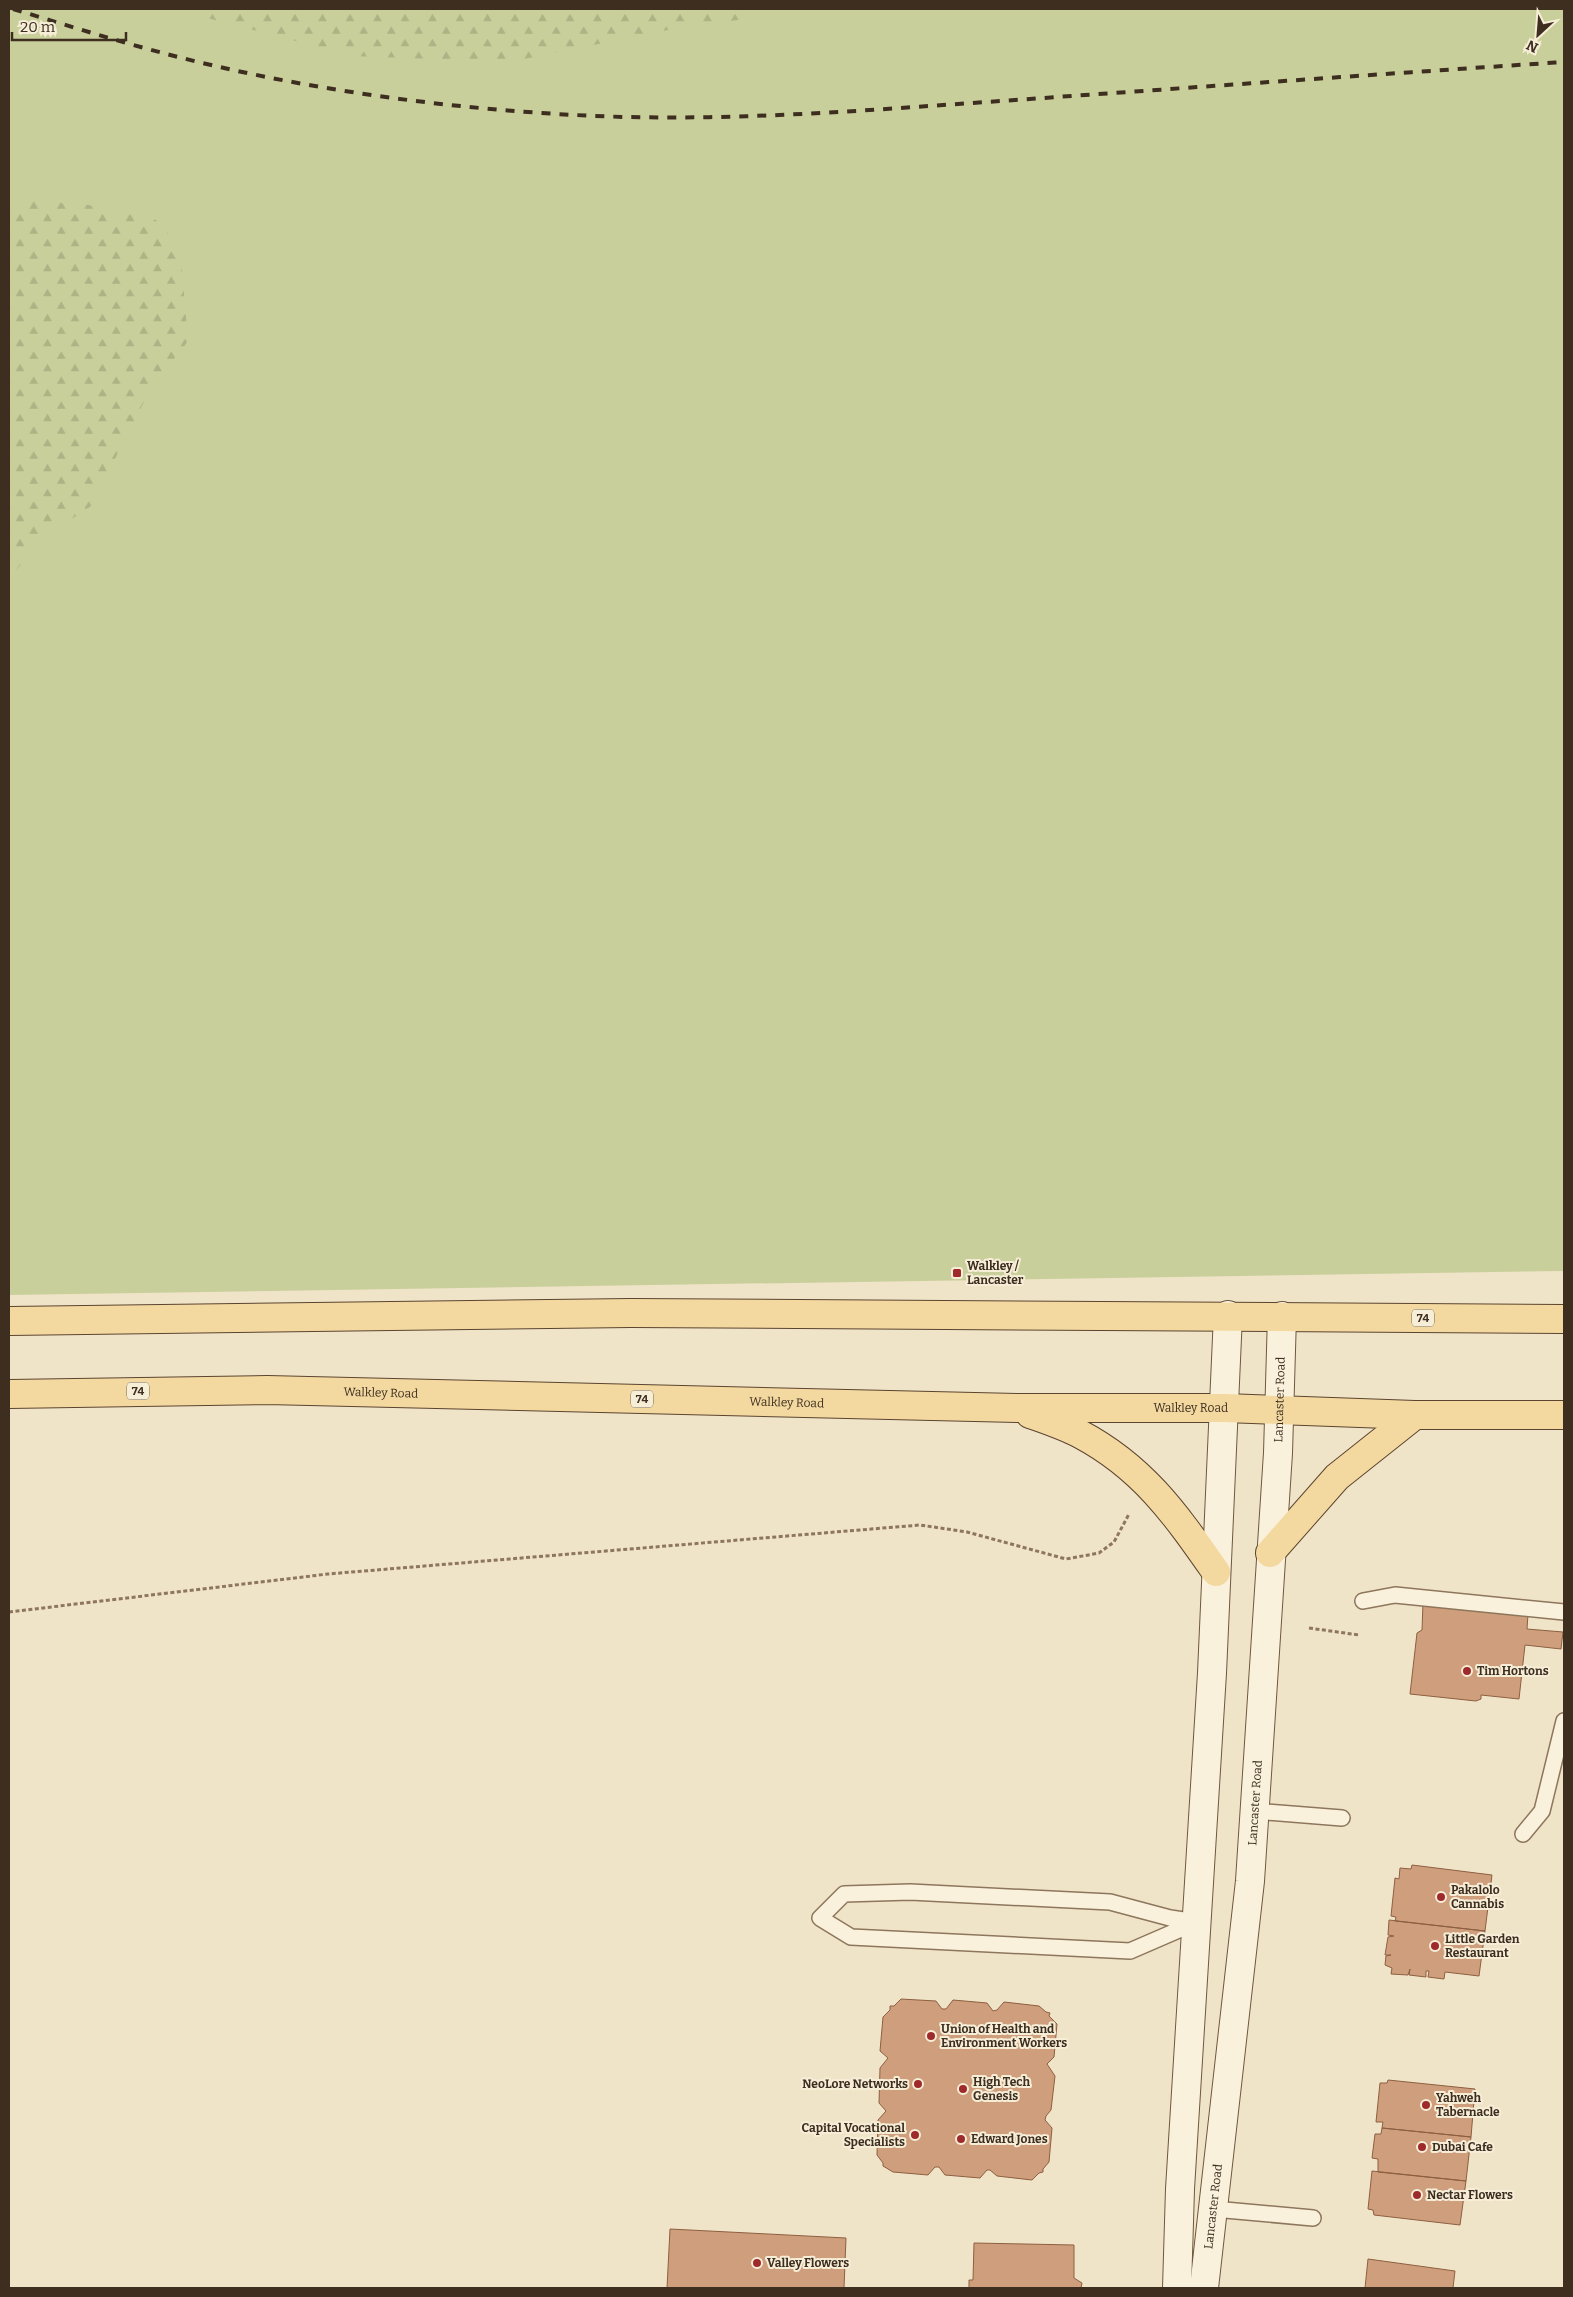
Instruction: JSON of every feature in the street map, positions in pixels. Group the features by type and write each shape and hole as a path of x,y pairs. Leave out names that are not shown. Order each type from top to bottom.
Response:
{"main road":[{"name":"74","path":"9,1321 631,1313 1228,1315 1564,1319"},
{"name":"Walkley Road","path":"9,1394 267,1390 1017,1408 1225,1408 1415,1415 1564,1415"},
{"path":"1017,1408 1080,1434 1130,1467 1153,1488 1174,1513 1216,1572"},
{"path":"1270,1554 1337,1477 1415,1415"}],"street":[{"path":"1177,2288 1179,2207 1212,1673 1228,1315"},
{"name":"Lancaster Road","path":"1204,2288 1250,1881 1280,1409 1282,1316"},
{"path":"1179,2207 1214,2209"}],"lane":[{"path":"1363,1601 1395,1595 1564,1612"},
{"path":"1523,1834 1542,1811 1564,1721"},
{"path":"1254,1811 1342,1818"},
{"path":"910,1892 1110,1902 1170,1918 1197,1922 1130,1951 851,1937 820,1918 844,1894 910,1892"},
{"path":"1214,2209 1313,2218"}],"path":[{"path":"9,1612 328,1574 920,1525 967,1532 1066,1559 1099,1553 1114,1542 1132,1506"},
{"path":"1309,1628 1359,1635"}],"green space":[{"path":"9,9 1564,9 1564,1271 9,1295"},
{"path":"173,9 753,9 751,18 668,30 509,62 353,56"},
{"path":"9,200 84,204 156,220 180,247 188,341 148,394 91,506 47,535 9,578"}],"building":[{"name":"Tim Hortons","path":"1423,1603 1528,1614 1527,1629 1563,1632 1561,1649 1525,1645 1519,1699 1481,1695 1481,1699 1476,1701 1410,1694 1417,1633 1422,1630"},
{"name":"Pakalolo Cannabis","path":"1412,1865 1492,1875 1485,1931 1395,1921 1396,1917 1391,1916 1395,1878 1399,1879 1400,1868 1411,1869"},
{"name":"Little Garden Restaurant","path":"1389,1920 1485,1931 1479,1976 1445,1972 1444,1979 1428,1977 1429,1971 1426,1971 1426,1977 1409,1975 1410,1969 1408,1975 1391,1974 1392,1968 1385,1965 1386,1956 1391,1955 1385,1955 1388,1937 1394,1936 1388,1935"},
{"path":"901,1999 936,2001 942,2009 946,2009 953,2000 987,2003 993,2011 997,2010 1004,2002 1039,2006 1050,2013 1049,2016 1057,2024 1054,2057 1047,2064 1055,2076 1051,2110 1045,2120 1052,2128 1049,2162 1043,2169 1043,2172 1039,2173 1032,2180 997,2176 990,2170 987,2170 980,2178 945,2175 939,2167 935,2167 928,2175 893,2172 883,2166 877,2155 878,2120 886,2111 879,2103 880,2068 888,2058 880,2051 883,2017 890,2010 890,2006 894,2006"},
{"name":"Yahweh Tabernacle","path":"1388,2080 1475,2089 1471,2137 1382,2128 1383,2122 1376,2122 1380,2083 1387,2083"},
{"name":"Dubai Cafe","path":"1382,2128 1471,2137 1466,2181 1378,2172 1378,2159 1372,2158 1375,2134 1381,2134"},
{"name":"Nectar Flowers","path":"1372,2171 1466,2181 1460,2225 1374,2215 1373,2210 1368,2209"},
{"name":"Valley Flowers","path":"670,2229 846,2238 844,2288 667,2288"},
{"path":"974,2243 1074,2245 1074,2278 1082,2283 1081,2288 969,2288 969,2280 973,2280"},
{"path":"1368,2259 1455,2271 1453,2288 1365,2288"}],"railway":[{"path":"13,9 163,53 316,86 420,102 524,112 630,117 740,116 850,111 1564,62"}],"place":[{"name":"Walkley / Lancaster","path":"957,1273"},
{"name":"Tim Hortons","path":"1467,1671"},
{"name":"Pakalolo Cannabis","path":"1441,1897"},
{"name":"Little Garden Restaurant","path":"1435,1946"},
{"name":"Union of Health and Environment Workers","path":"931,2036"},
{"name":"NeoLore Networks","path":"918,2084"},
{"name":"High Tech Genesis","path":"963,2089"},
{"name":"Yahweh Tabernacle","path":"1426,2105"},
{"name":"Capital Vocational Specialists","path":"915,2135"},
{"name":"Edward Jones","path":"961,2139"},
{"name":"Dubai Cafe","path":"1422,2147"},
{"name":"Nectar Flowers","path":"1417,2195"},
{"name":"Valley Flowers","path":"757,2263"}]}
